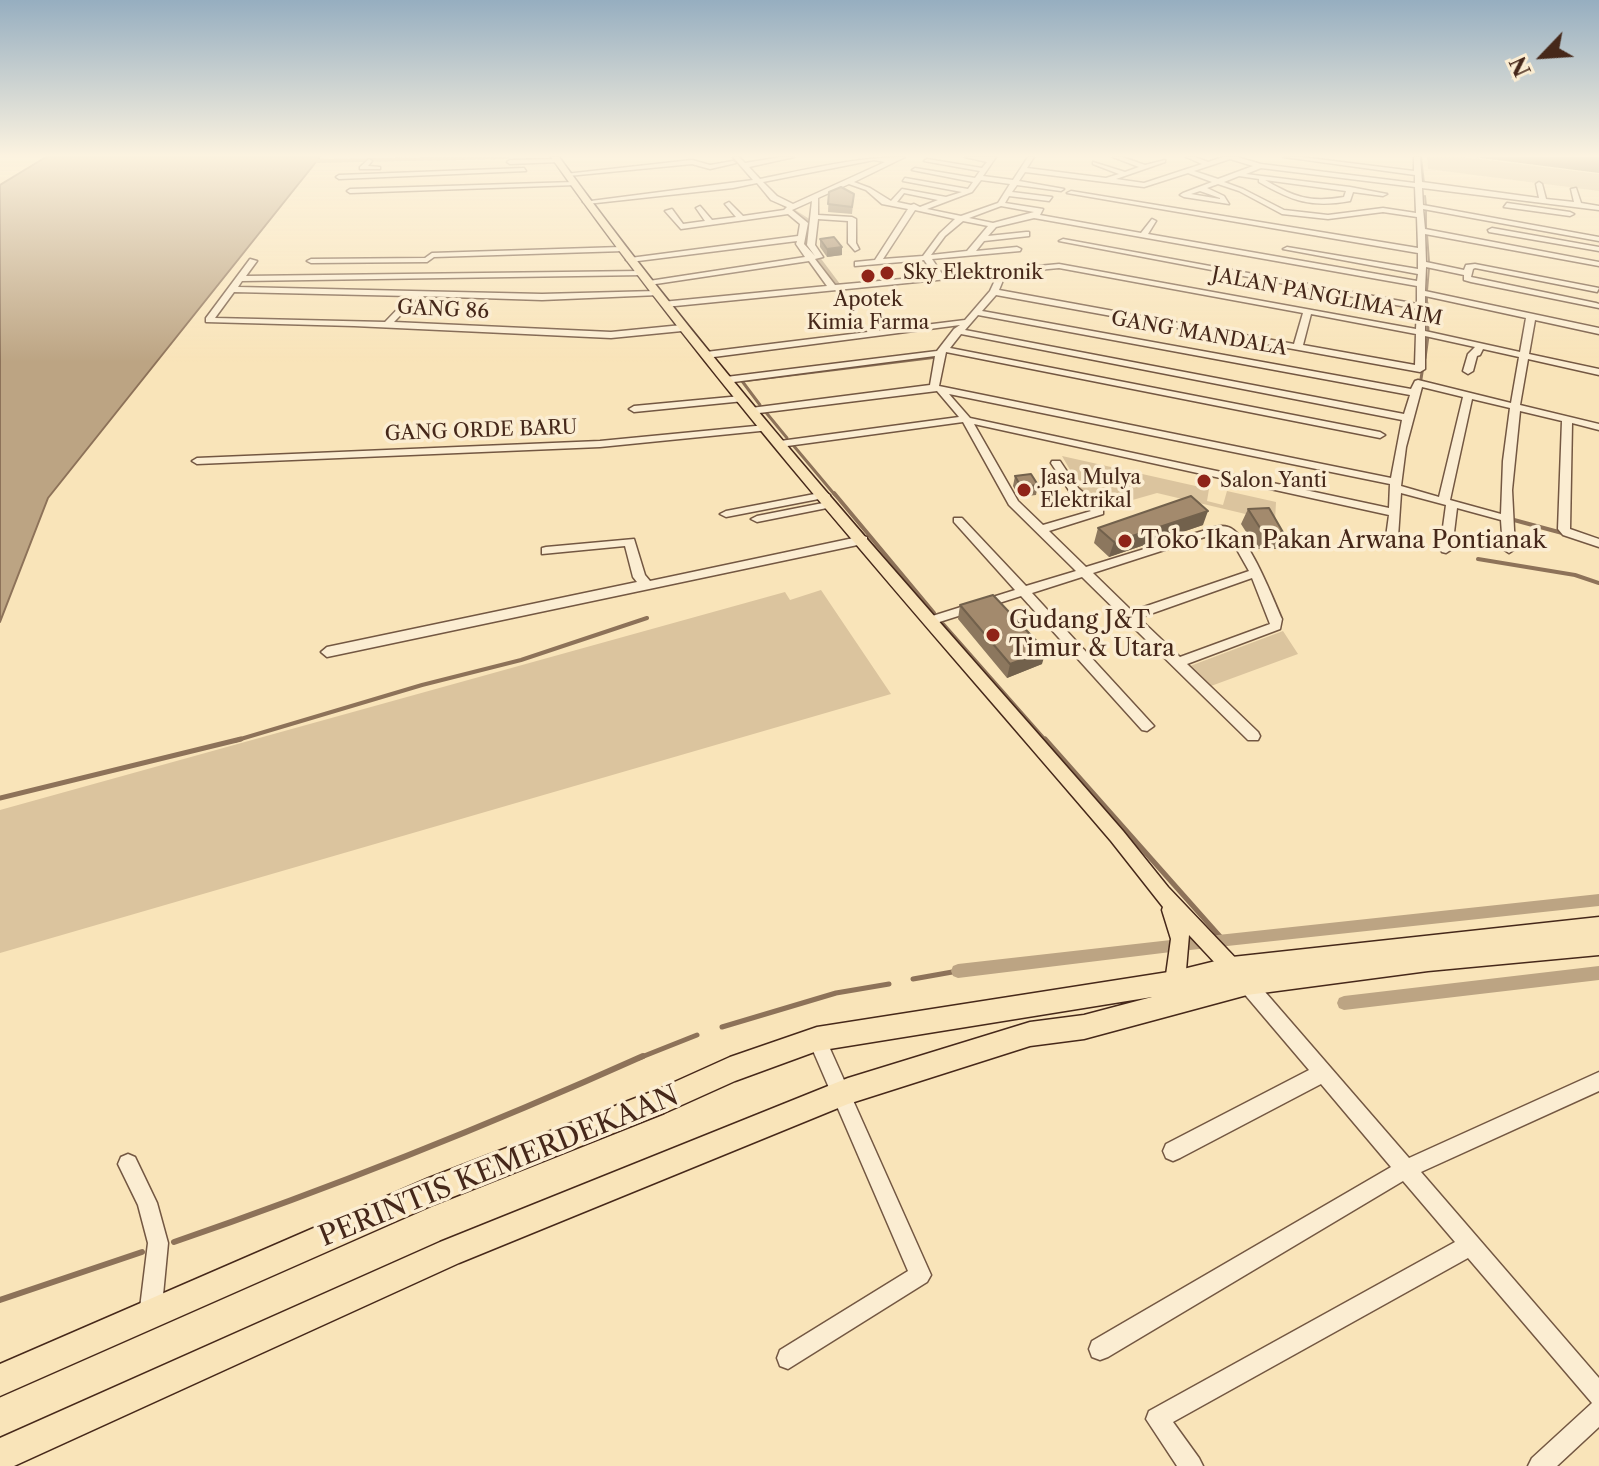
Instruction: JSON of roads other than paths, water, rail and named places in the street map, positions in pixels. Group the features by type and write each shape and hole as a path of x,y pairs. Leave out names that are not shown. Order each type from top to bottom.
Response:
{"highway":[{"path":"0,1455 450,1252 842,1093 1030,1034 1084,1027 1240,976 1449,951 1599,927"},
{"path":"1449,951 1599,944"},
{"name":"PERINTIS KEMERDEKAAN","path":"0,1380 429,1192 664,1100 730,1070 817,1039 1013,1006 1175,982 1240,976"}],"main road":[{"path":"604,225 653,288 678,328 706,355 930,621 1117,836 1162,893 1240,976"},
{"path":"1162,893 1177,923 1181,939 1175,982"}],"street":[{"path":"677,225 696,225"},
{"path":"715,225 721,231"},
{"path":"803,225 800,244 837,288"},
{"path":"813,225 811,245 837,288"},
{"path":"852,225 855,249"},
{"path":"878,261 904,225"},
{"path":"926,257 948,225"},
{"path":"969,254 993,225"},
{"path":"1085,225 1421,288 1599,331"},
{"path":"1143,236 1149,225"},
{"path":"1267,225 1422,251"},
{"path":"1392,537 1394,485 1401,439 1420,369 1422,225"},
{"path":"1513,225 1599,239"},
{"path":"684,227 690,235"},
{"path":"1492,230 1599,249"},
{"path":"1422,231 1599,264"},
{"path":"982,239 1026,234"},
{"path":"311,261 427,260 432,255 625,254 800,238"},
{"path":"1063,241 1422,307"},
{"path":"1059,266 1075,244"},
{"path":"858,264 1017,249"},
{"path":"1203,292 1223,249"},
{"path":"1287,249 1467,273"},
{"path":"926,257 940,277"},
{"path":"232,289 542,297 653,288 812,258"},
{"path":"232,289 253,261"},
{"name":"JALAN PANGLIMA AIM","path":"653,288 837,288 1059,266 1421,332 1599,372"},
{"path":"1598,287 1475,266 1469,267 1467,273 1467,278 1471,280 1597,307 1599,278"},
{"path":"937,388 942,351 994,292 1004,270"},
{"path":"239,279 653,288"},
{"name":"GANG 86","path":"232,289 209,320 611,335 678,328"},
{"path":"994,292 1420,369"},
{"path":"387,325 418,293"},
{"path":"1298,346 1308,311"},
{"name":"GANG MANDALA","path":"976,312 1417,388 1468,394 1599,427"},
{"path":"1509,549 1505,518 1508,459 1531,315"},
{"path":"706,355 966,322"},
{"path":"957,331 1408,418"},
{"path":"1468,371 1473,354 1477,353 1480,345"},
{"path":"726,380 942,351 1380,435"},
{"path":"937,388 967,420 1013,503 1253,736"},
{"path":"751,411 937,388 1394,485 1505,518"},
{"path":"1446,549 1448,502 1468,394"},
{"path":"634,409 741,399"},
{"path":"780,444 967,420 1395,513"},
{"path":"1567,420 1564,529 1572,535 1599,543"},
{"name":"GANG ORDE BARU","path":"197,461 574,446 766,428"},
{"path":"1040,530 1099,512 1074,490 1056,463"},
{"path":"726,514 829,500"},
{"path":"757,519 829,500"},
{"path":"958,520 1147,726"},
{"path":"930,621 1213,531 1226,530 1235,537 1255,573 1276,619 1276,626 1178,663"},
{"path":"327,652 863,540"},
{"path":"546,551 630,542 634,564 646,584"},
{"path":"1130,616 1255,573"},
{"path":"1240,976 1599,1395"},
{"path":"788,1358 920,1275 817,1039"},
{"path":"1173,1151 1322,1073"},
{"path":"1100,1349 1404,1170 1599,1081"},
{"path":"128,1164 147,1203 158,1243 150,1316"},
{"path":"1191,1466 1157,1419 1470,1245"},
{"path":"1540,1466 1599,1412"}],"waterway":[{"path":"809,225 807,244 836,284"},
{"path":"1426,225 1426,231"},
{"path":"1427,234 1429,262"},
{"path":"1427,291 1429,268"},
{"path":"1427,294 1427,303"},
{"path":"1427,303 1428,332"},
{"path":"1425,358 1428,336"},
{"path":"760,405 742,381 937,357"},
{"path":"1421,379 1423,366"},
{"path":"764,410 787,438"},
{"path":"793,445 835,495"},
{"path":"834,493 934,613"},
{"path":"1514,520 1566,534"},
{"path":"1478,559 1575,575 1599,583"},
{"path":"239,739 422,685 521,660 647,618"},
{"path":"943,624 1046,741"},
{"path":"0,798 239,739"},
{"path":"234,741 239,739"},
{"path":"1045,739 1224,941"},
{"path":"1190,944 1599,900"},
{"path":"958,971 1171,946"},
{"path":"913,979 958,971"},
{"path":"1344,1003 1599,973"},
{"path":"722,1027 836,993 889,984"},
{"path":"639,1058 697,1035"},
{"path":"174,1242 411,1154 643,1056"},
{"path":"0,1300 142,1252"}],"place":[{"name":"Sky Elektronik","path":"887,273"},
{"name":"Apotek Kimia Farma","path":"868,276"},
{"name":"Salon Yanti","path":"1204,481"},
{"name":"Jasa Mulya Elektrikal","path":"1024,490"},
{"name":"Toko Ikan Pakan Arwana Pontianak","path":"1125,541"},
{"name":"Gudang J&T Timur & Utara","path":"993,635"}]}
